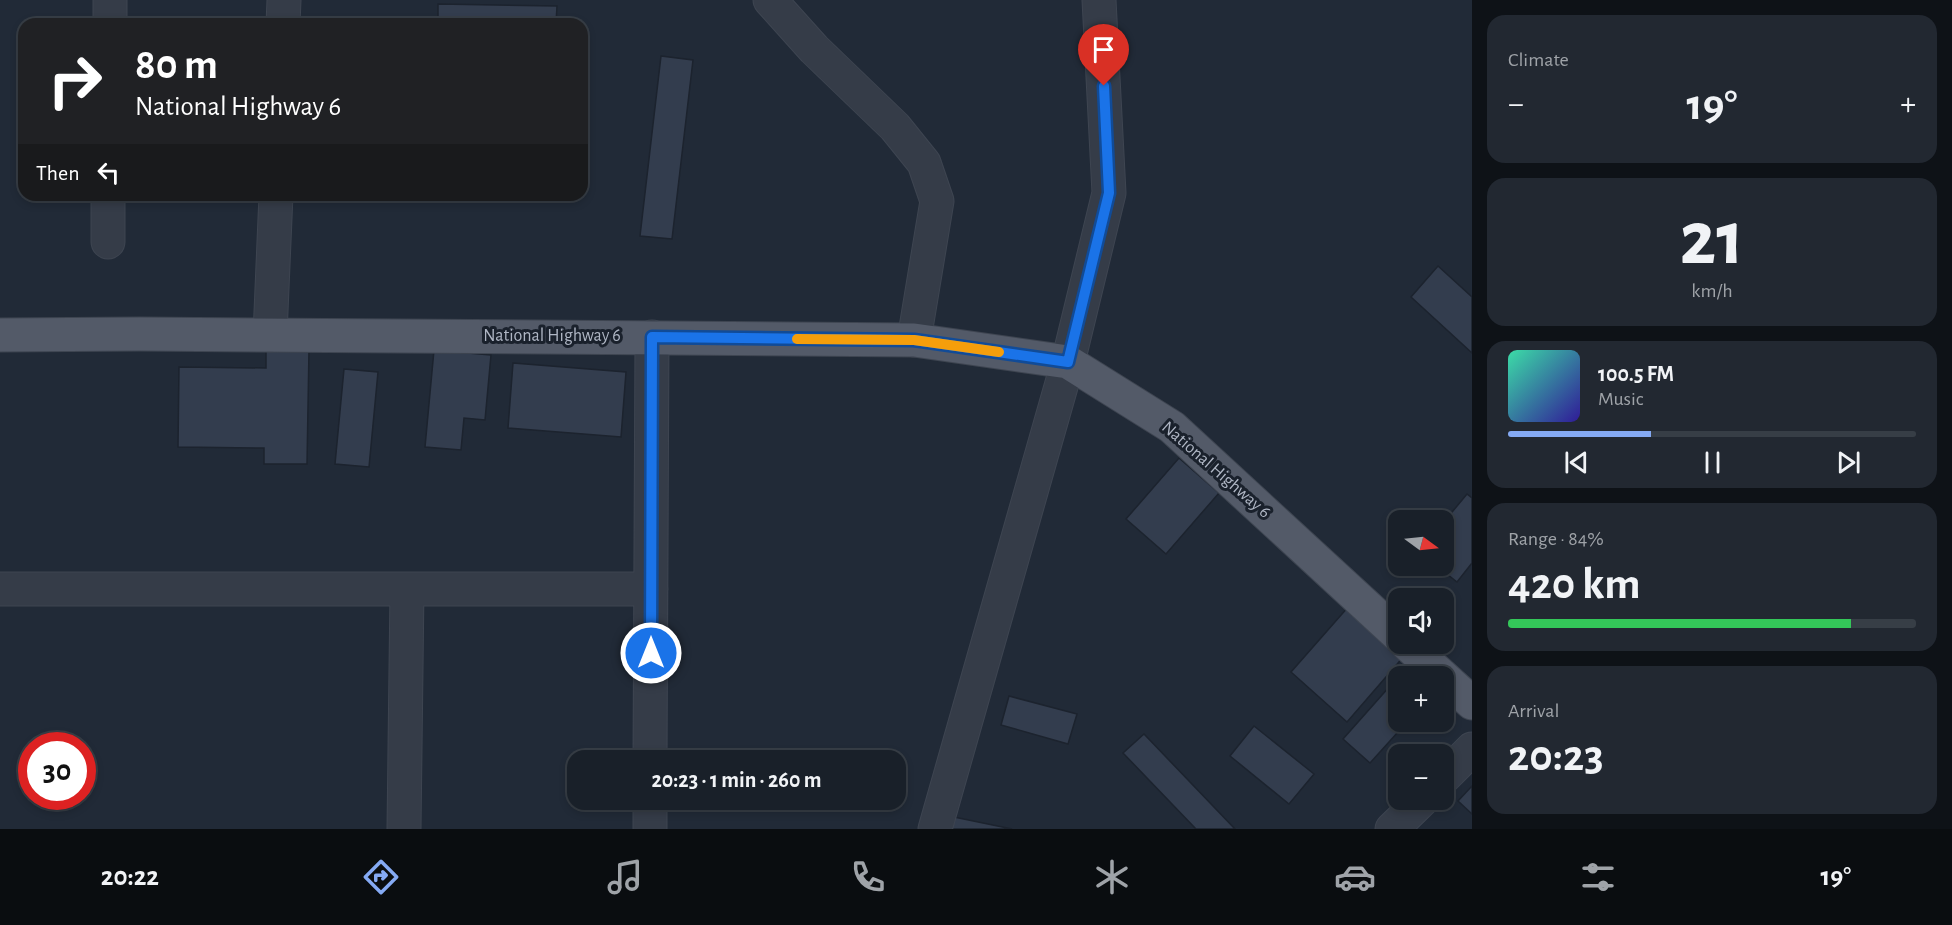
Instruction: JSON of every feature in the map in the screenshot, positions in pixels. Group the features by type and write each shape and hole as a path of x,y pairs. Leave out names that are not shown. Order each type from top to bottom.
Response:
{"main road":[{"name":"National Highway 6","path":"0,335 914,340 1068,362 1172,428 1388,626"},
{"path":"1418,654 1472,703"}],"street":[{"path":"110,0 110,18"},
{"path":"283,18 284,0"},
{"path":"770,0 814,50 895,127 924,163 937,201 914,340"},
{"path":"935,829 1068,362 1109,193 1099,0"},
{"path":"108,201 108,242"},
{"path":"270,335 276,201"},
{"path":"650,750 652,337"},
{"path":"0,589 651,589"},
{"path":"404,829 407,589"},
{"path":"1454,767 1472,749"},
{"path":"650,810 650,829"},
{"path":"1392,829 1412,810"}],"building":[{"path":"438,4 557,6 556,18 438,18"},
{"path":"661,56 693,60 672,239 640,236"},
{"path":"1438,266 1472,297 1472,353 1411,297"},
{"path":"266,349 309,350 307,464 264,464 264,448 178,447 179,367 266,368"},
{"path":"434,350 491,355 485,420 464,418 461,450 425,447"},
{"path":"513,363 626,372 621,437 508,428"},
{"path":"344,369 378,372 369,467 335,464"},
{"path":"1179,458 1219,493 1166,554 1126,519"},
{"path":"1467,494 1472,498 1472,563 1457,582 1450,576 1454,576 1454,510"},
{"path":"1349,606 1388,640 1388,654 1405,655 1395,666 1388,666 1388,675 1347,722 1291,672"},
{"path":"1388,688 1388,732 1398,732 1370,763 1343,739"},
{"path":"1009,696 1077,714 1068,744 1001,725"},
{"path":"1254,726 1314,774 1289,804 1230,756"},
{"path":"1144,734 1235,829 1196,829 1123,753"},
{"path":"1472,786 1472,814 1458,801"},
{"path":"954,817 1012,829 951,829"}],"slow traffic":[{"path":"797,339 914,340 999,352"}],"route":[{"path":"651,653 652,337 914,340 1068,362 1109,193 1104,86"}]}
